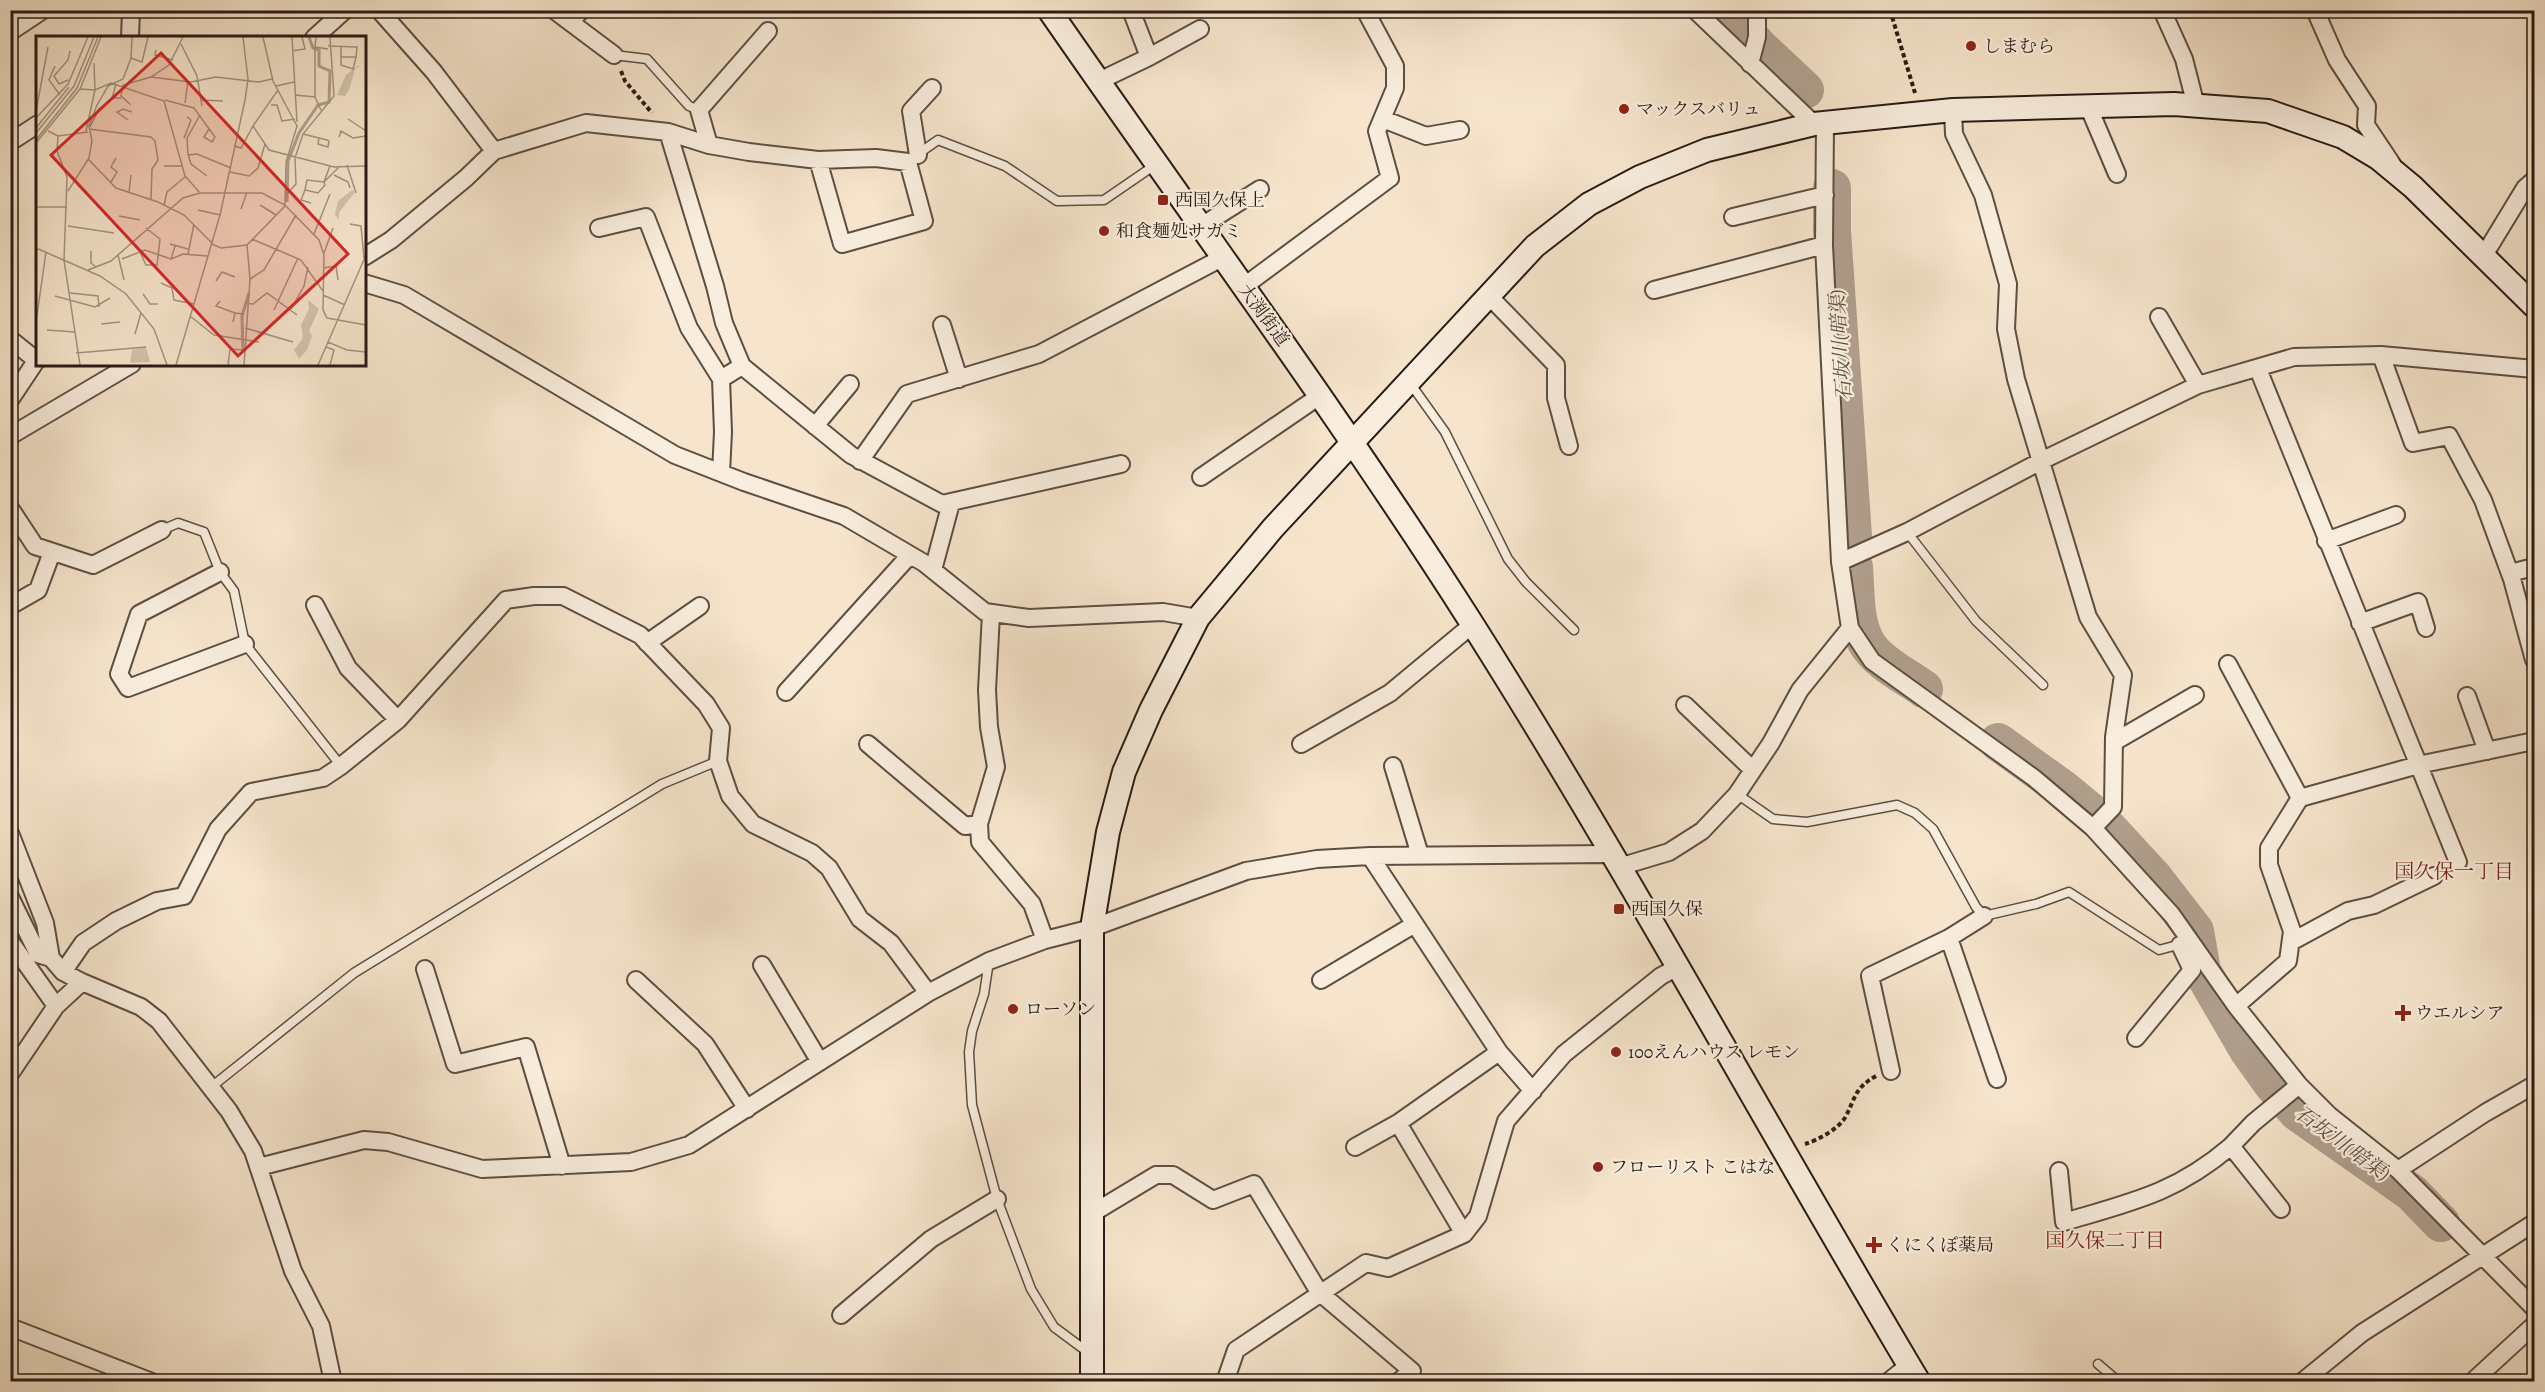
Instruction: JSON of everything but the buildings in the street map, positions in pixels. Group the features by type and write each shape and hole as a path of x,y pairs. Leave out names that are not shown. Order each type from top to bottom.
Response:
{"street":[{"path":"10,32 44,10"},
{"path":"130,36 131,10"},
{"path":"316,36 345,10"},
{"path":"379,10 434,72 494,151"},
{"path":"554,10 576,16 614,55"},
{"name":"大渕街道","path":"1049,10 1353,441 1472,625 1615,860 1914,1373"},
{"path":"1131,10 1149,57"},
{"path":"1243,287 1390,178 1377,131 1395,88 1395,66 1365,10"},
{"path":"1695,10 1754,50 1819,123 1825,195 1824,245 1840,562 1850,628 1872,661 2034,778 2093,828 2172,915 2188,944 2208,966 2236,1006 2299,1085 2330,1115 2397,1170 2476,1262 2535,1308"},
{"path":"1754,50 1757,10"},
{"path":"2162,10 2184,59 2196,106"},
{"path":"2316,12 2337,60 2367,105 2366,125 2399,175"},
{"path":"1099,81 1200,29"},
{"path":"710,145 699,110 768,31"},
{"path":"818,160 842,244 924,221 913,158 911,111 932,88"},
{"path":"1092,1382 1092,928 1108,832 1124,772 1151,710 1198,618 1273,528 1535,246 1590,204 1640,177 1707,150 1819,123 1921,111 2175,104 2268,111 2343,137 2399,175 2535,306"},
{"path":"2089,108 2117,174"},
{"path":"1953,110 1954,134 1983,195 2008,284 2006,329 2016,379 2088,617 2123,675 2114,742 2113,807 2093,828"},
{"path":"1383,119 1426,136 1460,130"},
{"path":"366,256 391,240 466,178 494,151 586,123 668,132 710,145 818,160 913,158"},
{"path":"12,141 36,125"},
{"path":"668,132 724,323 742,366 860,461 942,504 1121,464"},
{"path":"2483,257 2525,188 2535,180"},
{"path":"1200,226 1260,189"},
{"path":"1733,217 1825,195"},
{"path":"599,228 646,218 689,328 721,379 723,432 721,473"},
{"path":"1654,290 1824,245"},
{"path":"860,461 907,394 1039,354 1222,258"},
{"path":"366,284 404,295 675,455 844,516 933,570 991,614 1029,618 1163,612 1198,618"},
{"path":"1489,296 1556,365 1556,398 1569,446"},
{"path":"2159,317 2198,386"},
{"path":"942,326 959,380"},
{"path":"10,339 36,358"},
{"path":"1840,562 1907,531 2041,461 2198,386 2294,357 2381,356 2535,369"},
{"path":"2381,356 2413,443 2449,436 2483,500 2510,573 2535,660"},
{"path":"10,400 36,361"},
{"path":"10,436 129,366"},
{"path":"721,379 742,366"},
{"path":"2258,369 2458,862"},
{"path":"815,426 850,384"},
{"path":"1201,477 1321,395"},
{"path":"933,570 951,502"},
{"path":"10,508 35,546 93,565 162,530"},
{"path":"2326,541 2396,515"},
{"path":"10,606 38,590 52,552"},
{"path":"786,692 910,555"},
{"path":"2510,573 2535,567"},
{"path":"220,572 139,614 119,674 128,688 245,644"},
{"path":"63,972 83,943 116,921 157,900 184,896 218,829 251,792 323,778 398,720 506,600 534,596 563,596 640,635 706,704 721,728 718,761 730,796 753,824 812,853 829,867 860,919 891,943 928,993"},
{"path":"2360,623 2418,602 2426,628"},
{"path":"315,605 348,668 398,720"},
{"path":"647,643 700,606"},
{"path":"991,614 987,690 989,727 996,767 979,824 980,842 1032,904 1045,940"},
{"path":"1301,744 1390,693 1472,625"},
{"path":"259,1167 364,1140 388,1142 482,1169 631,1162 670,1153 689,1145 928,993 989,961 1045,940 1092,928 1246,871 1317,859 1370,856 1420,855 1615,860 1669,852 1702,831 1737,794 1800,690 1850,628"},
{"path":"2228,664 2300,798"},
{"path":"2114,742 2195,695"},
{"path":"2467,696 2487,751"},
{"path":"1685,705 1753,770"},
{"path":"2236,1006 2288,961 2292,931 2269,865 2269,848 2300,798 2418,765 2535,741"},
{"path":"868,744 965,826 979,824"},
{"path":"1393,766 1420,855"},
{"path":"10,833 45,923 51,958 63,972 141,1007 159,1021 229,1111 253,1151 293,1271 321,1326 333,1382"},
{"path":"1370,856 1499,1052 1533,1091"},
{"path":"2291,942 2348,911 2374,905 2434,876"},
{"path":"10,897 38,954 51,958"},
{"path":"1891,1071 1870,976 1949,938 1984,916"},
{"path":"1321,980 1415,924"},
{"path":"1949,938 1997,1079"},
{"path":"10,941 56,1006"},
{"path":"2136,1038 2192,970 2188,944"},
{"path":"762,965 820,1062"},
{"path":"1226,1382 1236,1350 1319,1292 1366,1263 1388,1268 1464,1234 1478,1216 1506,1121 1564,1054 1661,976 1676,968"},
{"path":"425,969 455,1064 526,1047 562,1166"},
{"path":"636,980 705,1044 747,1109"},
{"path":"10,1074 56,1006 82,982"},
{"path":"1354,1147 1398,1122 1499,1052"},
{"path":"2059,1171 2064,1222 2167,1190 2203,1169 2299,1085"},
{"path":"2397,1170 2485,1113 2535,1085"},
{"path":"1398,1122 1464,1234"},
{"path":"2231,1146 2281,1209"},
{"path":"1093,1213 1156,1175 1173,1175 1213,1200 1254,1184 1319,1292 1412,1371 1398,1382"},
{"path":"841,1315 931,1239 997,1199"},
{"path":"2304,1381 2362,1333 2535,1223"},
{"path":"2472,1382 2534,1325"},
{"path":"10,1327 152,1382"},
{"path":"1887,1382 1914,1373"}],"lane":[{"path":"614,55 647,59 689,105 699,110"},
{"path":"913,158 938,140 1005,166 1057,201 1104,200 1156,164"},
{"path":"1410,383 1445,432 1508,560 1526,582 1574,630"},
{"path":"162,530 178,523 204,532 220,572 234,591 245,644 341,766"},
{"path":"1907,531 1976,621 2043,685"},
{"path":"210,1088 354,973 662,784 718,761"},
{"path":"1737,794 1773,819 1807,822 1897,805 1915,813 1933,829 1976,907 1984,916 2036,904 2069,892 2159,950 2188,944"},
{"path":"989,961 984,994 972,1031 969,1052 972,1105 997,1199 1031,1288 1054,1327 1092,1355"},
{"path":"2098,1364 2119,1382"}],"path":[{"path":"1890,10 1921,111"},
{"path":"614,55 625,81 668,132"},
{"path":"1784,1150 1818,1140 1845,1118 1857,1090 1874,1077 1891,1071"}],"waterway":[{"path":"1727,10 1758,46 1805,90"},
{"name":"石坂川(暗渠)","path":"1832,188 1832,231 1854,551"},
{"name":"石坂川(暗渠)","path":"1854,567 1857,615 1866,642 1884,662 1924,689"},
{"name":"石坂川(暗渠)","path":"1998,742 2097,817"},
{"name":"石坂川(暗渠)","path":"2107,827 2154,878 2195,931 2202,971 2248,1050 2273,1085 2297,1112 2412,1193 2441,1223"}],"place":[{"name":"しまむら","path":"1971,46"},
{"name":"マックスバリュ","path":"1624,109"},
{"name":"西国久保上","path":"1163,200"},
{"name":"和食麺処サガミ","path":"1104,231"},
{"name":"西国久保","path":"1619,909"},
{"name":"ローソン","path":"1013,1009"},
{"name":"ウエルシア","path":"2403,1013"},
{"name":"100えんハウス レモン","path":"1616,1052"},
{"name":"フローリスト こはな","path":"1598,1167"},
{"name":"くにくぼ薬局","path":"1874,1245"}],"district":[{"name":"国久保一丁目","path":"2454,871"},
{"name":"国久保二丁目","path":"2105,1240"}]}
